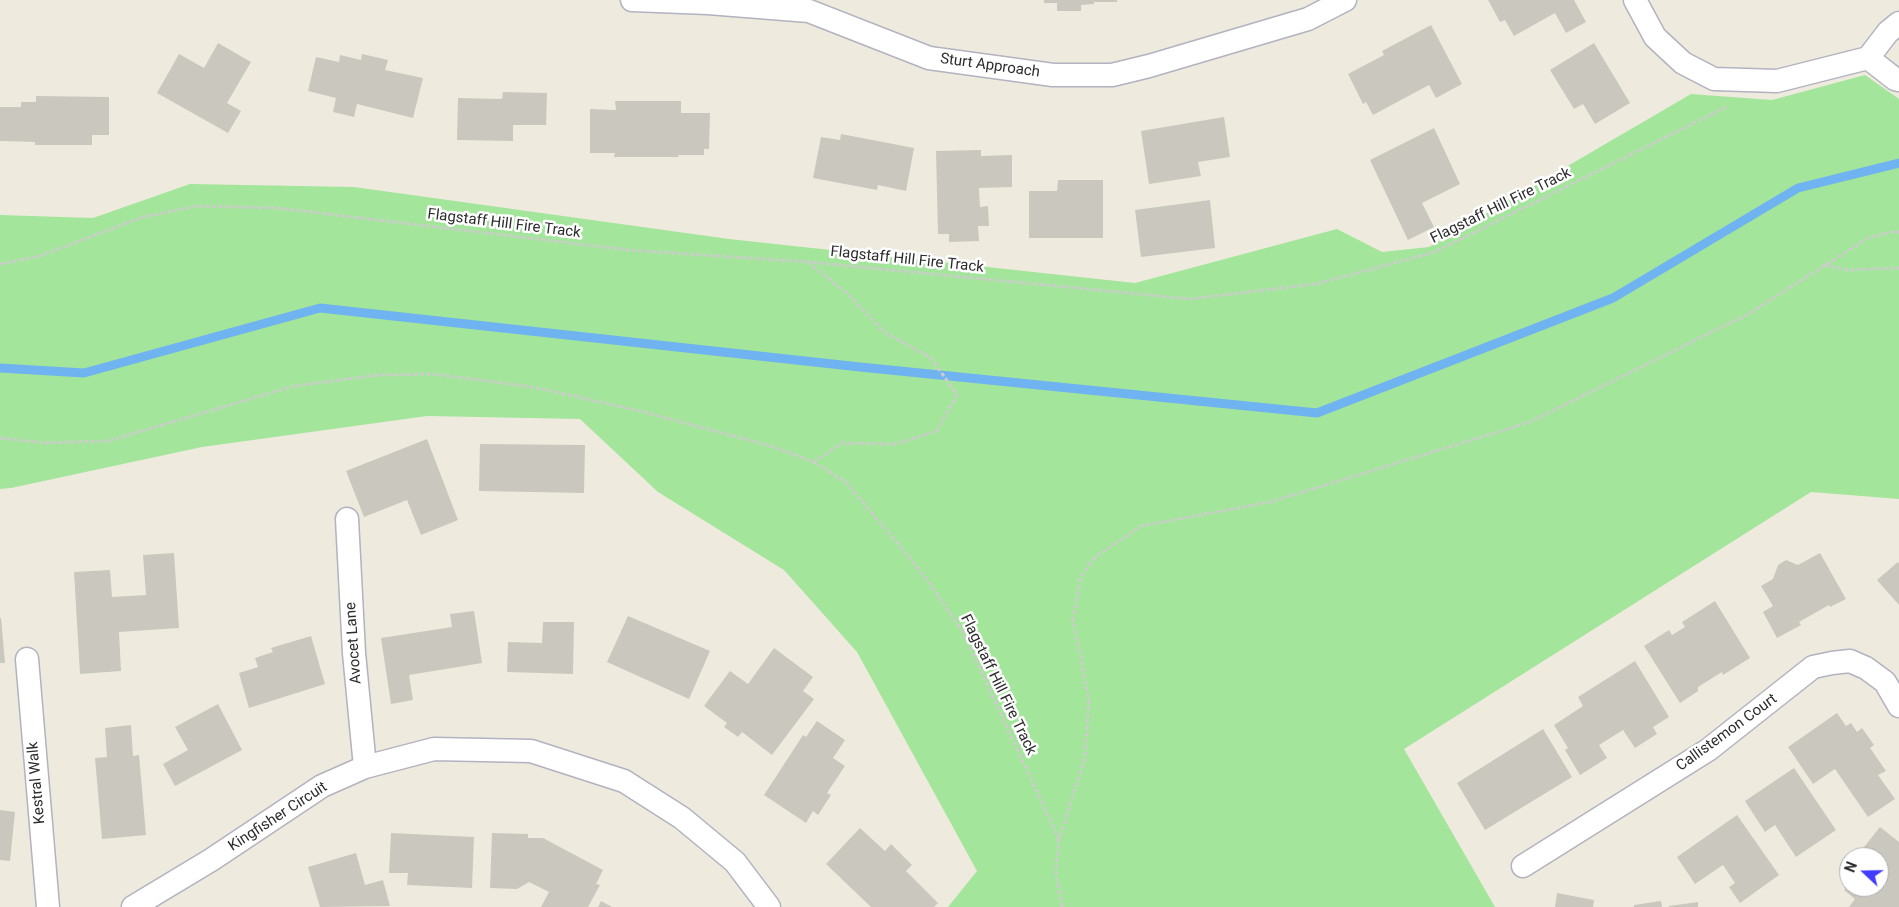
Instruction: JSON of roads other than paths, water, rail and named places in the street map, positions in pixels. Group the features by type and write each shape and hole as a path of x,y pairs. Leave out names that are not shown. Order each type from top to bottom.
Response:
{"street":[{"name":"Sturt Approach","path":"632,0 708,3 809,11 928,58 1053,75 1112,75 1308,19 1345,0"},
{"path":"1635,0 1655,37 1683,63 1714,79 1777,81 1868,58 1888,32 1899,23"},
{"path":"1868,58 1899,80"},
{"name":"Avocet Lane","path":"347,519 354,653 365,767"},
{"name":"Kestral Walk","path":"26,659 48,907"},
{"name":"Callistemon Court","path":"1523,866 1708,750 1813,667 1850,661 1866,668 1884,682 1899,706"},
{"name":"Kingfisher Circuit","path":"133,907 211,860 322,786 365,767 434,749 531,751 624,781 682,818 736,862 769,907"}],"waterway":[{"path":"0,368 84,373 320,308 860,367 1317,413 1613,298 1798,188 1899,163"}]}
